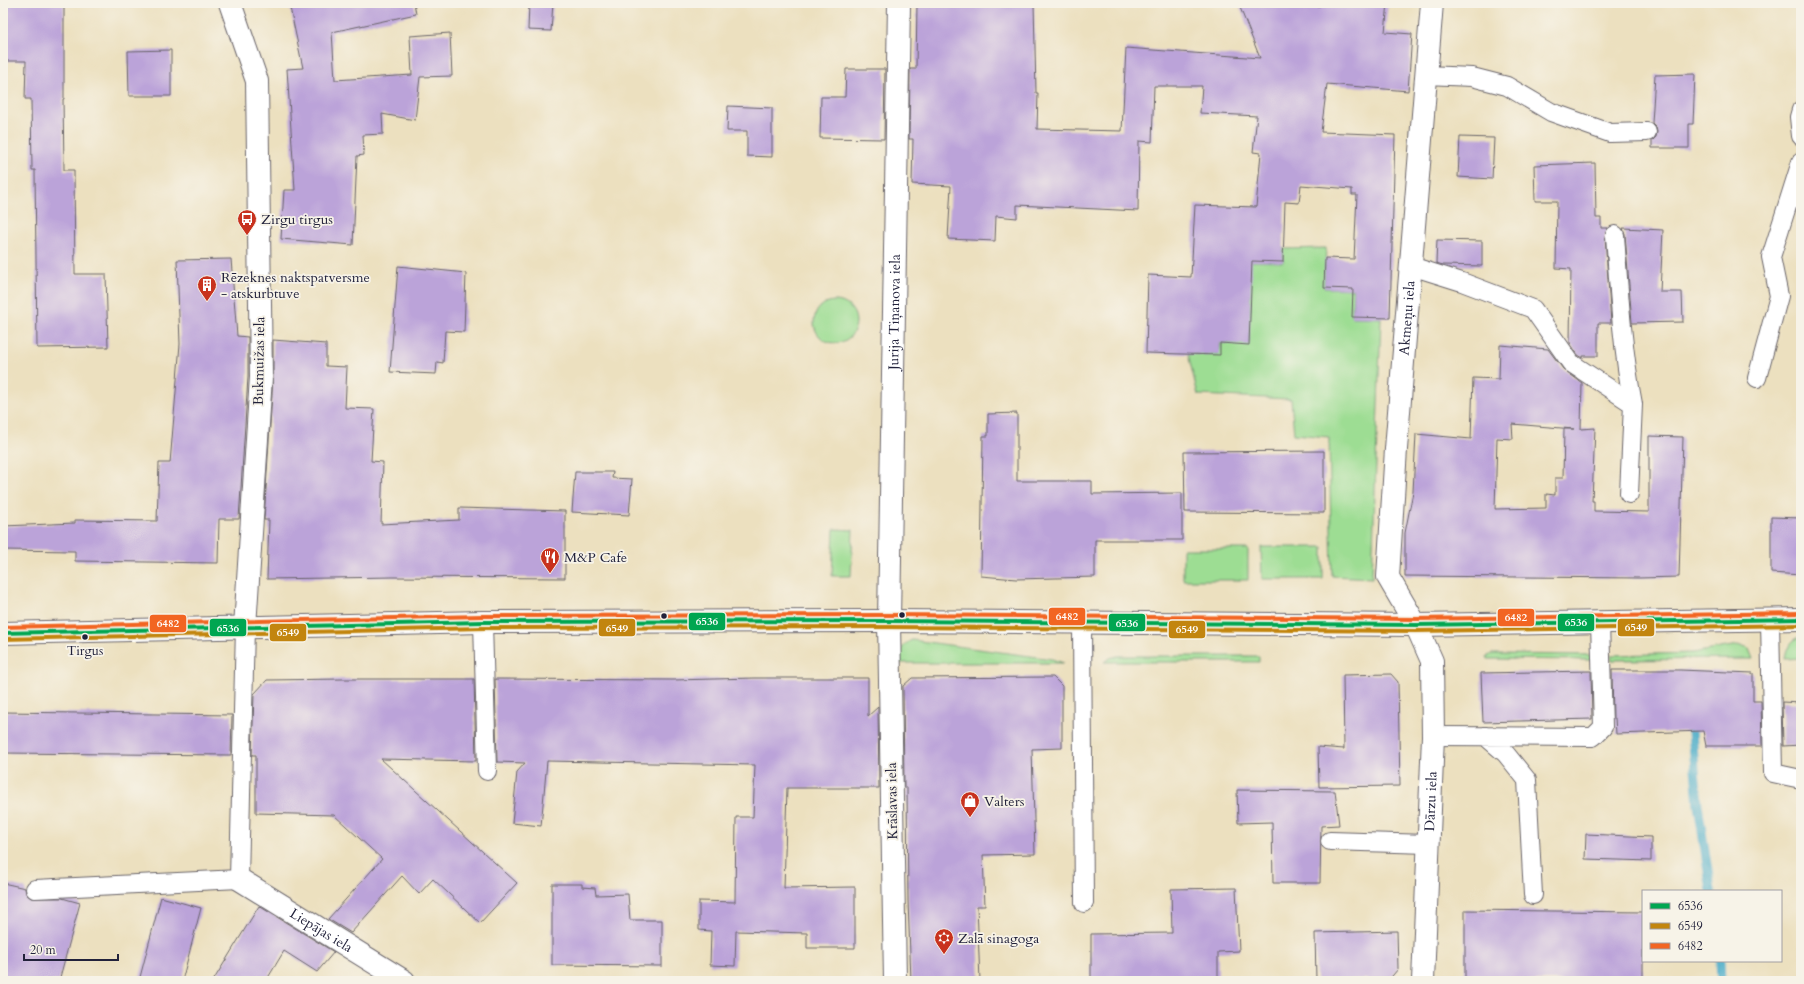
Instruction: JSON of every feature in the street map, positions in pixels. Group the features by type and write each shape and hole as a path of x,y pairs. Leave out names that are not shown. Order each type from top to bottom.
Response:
{"street":[{"name":"Bukmuižas iela","path":"230,3 257,81 261,377 245,627"},
{"name":"Jurija Tiņanova iela","path":"889,621 899,3"},
{"name":"Akmeņu iela","path":"1416,625 1388,577 1391,517 1432,3"},
{"path":"3,633 483,622 889,621 1416,625 1801,619"},
{"name":"Krāslavas iela","path":"889,621 895,981"},
{"name":"Dārzu iela","path":"1416,625 1432,661 1433,736 1423,981"},
{"name":"Liepājas iela","path":"239,879 404,981"}],"lane":[{"path":"1426,75 1472,77 1508,86 1551,112 1610,133 1647,132"},
{"path":"1801,110 1799,117 1801,136"},
{"path":"1757,378 1779,296 1771,256 1801,162"},
{"path":"1615,235 1625,365 1633,404 1629,494"},
{"path":"1411,266 1462,282 1533,310 1571,363 1633,404"},
{"path":"1770,620 1773,773 1801,779"},
{"path":"483,622 487,770"},
{"path":"1082,622 1084,903"},
{"path":"1433,736 1593,737 1604,727 1600,622"},
{"path":"35,889 239,879 245,627"},
{"path":"1485,736 1506,754 1527,780 1532,895"},
{"path":"1330,841 1428,844"}],"green space":[{"path":"1326,248 1324,288 1353,289 1352,317 1381,318 1372,578 1332,576 1329,437 1294,434 1291,399 1198,395 1188,354 1219,355 1221,343 1249,344 1251,261 1283,262 1283,249"},
{"path":"831,301 839,301 850,307 856,318 856,326 850,337 839,343 831,343 820,337 814,326 814,318 820,307"},
{"path":"834,529 853,530 851,576 832,576"},
{"path":"1261,547 1323,547 1323,579 1262,579"},
{"path":"1183,549 1248,549 1248,580 1183,580"},
{"path":"1801,637 1801,658 1785,659 1792,642"},
{"path":"912,640 1052,659 1064,663 898,663 899,655 905,644"},
{"path":"1738,645 1749,649 1753,659 1612,660 1611,655 1693,653"},
{"path":"1492,654 1593,655 1593,660 1488,659 1487,656"},
{"path":"1118,656 1259,656 1259,662 1104,662 1110,658"}],"building":[{"path":"3,3 64,3 64,170 74,170 75,274 106,274 108,347 37,348 35,170 32,170 31,99 25,99 26,61 3,61"},
{"path":"289,3 414,3 416,14 332,32 335,80 412,75 410,36 450,33 452,76 420,77 415,120 382,114 383,134 363,135 364,155 357,156 353,245 281,239 284,190 295,190 287,69 303,68"},
{"path":"529,3 553,3 551,31 528,30"},
{"path":"917,3 1034,3 1036,93 1038,93 1037,129 1122,131 1126,48 1260,58 1239,5 1320,6 1320,3 1388,3 1385,32 1412,34 1408,91 1327,84 1321,132 1395,135 1390,318 1352,317 1353,289 1324,288 1325,258 1354,259 1357,195 1352,195 1352,189 1301,185 1299,203 1285,202 1283,262 1252,261 1249,345 1220,343 1220,355 1146,353 1148,275 1191,277 1195,205 1256,207 1261,153 1253,152 1257,116 1200,113 1202,86 1154,86 1152,142 1139,141 1138,211 1017,205 1017,218 996,216 995,241 948,239 951,186 912,184 913,139 909,139 910,69 916,69"},
{"path":"171,50 171,96 129,96 128,51"},
{"path":"846,69 885,69 884,139 820,138 821,97 845,97"},
{"path":"1695,74 1693,124 1689,124 1689,148 1652,148 1652,141 1656,137 1657,132 1656,127 1652,123 1655,75"},
{"path":"728,106 772,108 772,157 747,156 747,131 727,131"},
{"path":"1460,137 1494,138 1492,179 1458,177"},
{"path":"1595,163 1596,218 1601,218 1601,228 1608,228 1605,236 1611,323 1598,323 1598,356 1583,356 1583,358 1578,355 1570,343 1571,269 1556,268 1557,201 1535,201 1534,165"},
{"path":"1623,228 1663,230 1660,292 1682,292 1683,322 1632,323 1625,234"},
{"path":"1437,240 1482,241 1482,266 1443,265 1436,263"},
{"path":"231,259 237,336 248,337 248,377 239,519 219,519 218,563 75,561 75,551 3,550 3,526 75,523 75,520 157,521 159,463 170,463 180,344 177,260"},
{"path":"398,266 466,273 464,332 445,331 443,363 437,362 436,374 390,372"},
{"path":"273,340 326,344 326,366 347,367 345,408 374,409 371,461 383,462 381,524 459,520 459,508 565,511 565,578 393,577 267,579 269,520 264,520 273,378"},
{"path":"1500,345 1548,349 1563,369 1582,383 1581,429 1595,428 1592,501 1594,501 1594,511 1649,512 1649,436 1683,437 1679,577 1405,576 1405,533 1413,492 1416,434 1471,439 1473,378 1499,379","holes":["1512,424 1574,429 1564,429 1563,478 1555,478 1555,495 1546,494 1546,508 1495,509 1497,438 1513,439"]},
{"path":"1017,413 1017,481 1092,481 1092,494 1182,493 1182,540 1095,540 1095,577 1016,579 981,576 983,436 988,436 988,414"},
{"path":"1324,451 1324,513 1185,512 1184,452"},
{"path":"575,472 613,472 612,478 632,479 629,515 572,512"},
{"path":"1771,517 1801,518 1801,575 1771,573"},
{"path":"1612,670 1680,670 1753,673 1753,701 1761,701 1762,746 1706,746 1703,731 1616,734 1615,718 1613,718"},
{"path":"1591,671 1592,719 1483,722 1481,673"},
{"path":"1391,674 1398,682 1400,786 1319,787 1318,747 1344,749 1343,675"},
{"name":"Valters","path":"1053,677 1062,686 1062,748 1032,749 1035,854 983,855 985,906 977,906 980,981 911,981 908,901 907,788 904,788 903,686 912,678"},
{"path":"868,678 868,716 878,707 879,788 787,788 784,888 855,887 855,948 807,948 807,933 736,931 735,966 710,965 711,931 699,930 699,901 735,902 736,817 753,817 755,765 547,761 541,826 512,823 517,772 525,763 497,762 495,679 674,680"},
{"path":"474,679 476,761 381,759 517,883 480,923 433,879 419,894 402,876 351,933 328,919 382,859 334,815 256,813 256,755 252,755 254,694 267,680"},
{"path":"1782,702 1801,703 1801,745 1783,746"},
{"path":"3,712 232,715 231,755 3,753"},
{"path":"1237,790 1335,791 1339,825 1321,826 1320,883 1273,883 1272,822 1238,823"},
{"path":"1586,834 1651,837 1651,861 1585,859"},
{"path":"3,883 25,888 26,894 31,898 62,898 80,903 59,981 3,981"},
{"path":"552,884 582,884 582,887 595,888 596,895 628,894 630,920 662,920 662,966 552,965"},
{"path":"1236,888 1239,951 1218,952 1218,981 1091,981 1091,934 1172,933 1171,889"},
{"path":"161,897 201,908 182,981 139,981"},
{"path":"259,906 334,952 317,972 284,951 266,981 213,981"},
{"path":"1465,910 1642,912 1643,981 1465,981"},
{"path":"1397,931 1398,969 1388,981 1367,981 1367,979 1316,980 1315,933"}],"waterway":[{"path":"1691,720 1698,805 1711,890"},
{"path":"1720,962 1721,981"}],"transit line":[{"name":"6482","path":"3,627 483,616 889,615 1416,619 1801,613"},
{"name":"6536","path":"3,633 483,622 889,621 1416,625 1801,619"},
{"name":"6549","path":"3,639 483,628 889,627 1416,631 1801,625"}],"place":[{"name":"Zirgu tirgus","path":"247,236"},
{"name":"Rēzeknes naktspatversme - atskurbtuve","path":"207,302"},
{"name":"M&P Cafe","path":"550,574"},
{"name":"Tirgus","path":"85,637"},
{"name":"Valters","path":"970,818"},
{"name":"Zalā sinagoga","path":"944,955"}]}
